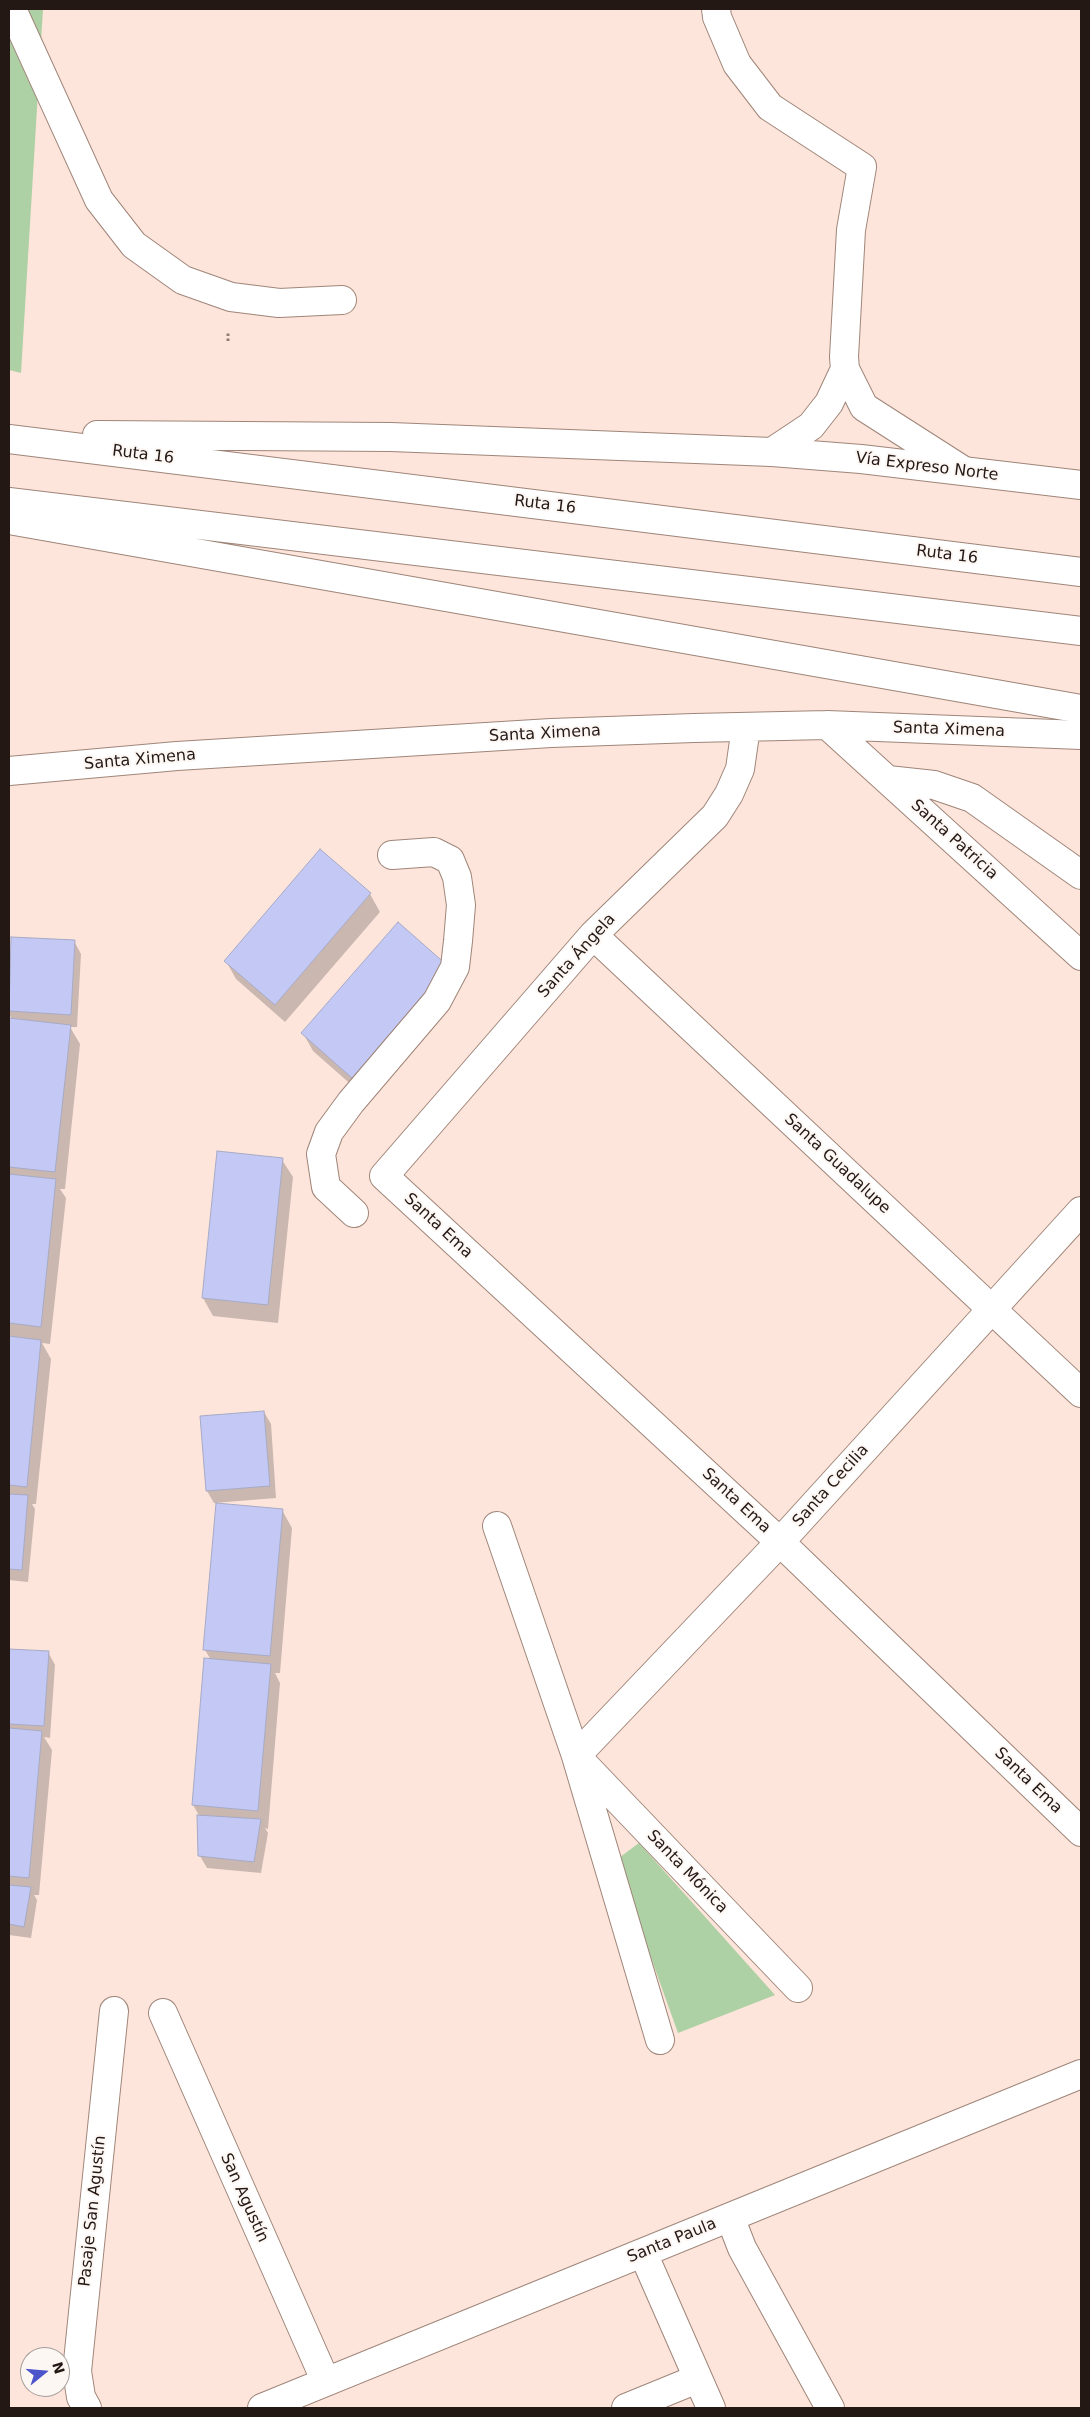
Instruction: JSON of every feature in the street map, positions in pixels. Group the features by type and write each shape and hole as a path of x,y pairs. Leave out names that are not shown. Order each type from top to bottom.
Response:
{"main road":[{"path":"12,9 99,200 134,244 183,280 231,296 278,303 342,300"},
{"path":"716,9 717,17 737,64 770,107 862,167 850,230 845,369 829,403 811,426 772,452"},
{"path":"845,369 864,407 964,472"},
{"name":"Vía Expreso Norte","path":"9,438 196,434 391,437 772,452 861,459 1081,485"},
{"name":"Ruta 16","path":"9,438 1081,572"},
{"path":"9,502 1081,631"},
{"path":"9,520 1081,709"},
{"name":"Santa Ximena","path":"9,771 177,756 522,735 746,727 827,725 1081,735"},
{"name":"Santa Patricia","path":"827,725 1081,956"},
{"name":"Santa Ángela","path":"384,1176 593,935 715,816 729,794 740,770 746,727"},
{"path":"888,780 934,785 972,798 1081,875"},
{"path":"354,1213 326,1187 321,1154 329,1132 351,1102 437,1000 455,967 458,941 461,904 457,877 450,860 434,852 392,855"},
{"name":"Santa Guadalupe","path":"593,935 1081,1393"},
{"name":"Santa Ema","path":"384,1176 780,1542 1081,1832"},
{"name":"Santa Cecilia","path":"576,1756 780,1542 1081,1212"},
{"name":"Santa Mónica","path":"497,1526 576,1756 660,2040"},
{"name":"Santa Mónica","path":"576,1756 798,1988"},
{"name":"Pasaje San Agustín","path":"87,2408 81,2397 77,2372 114,2012"},
{"name":"San Agustín","path":"163,2013 326,2382"},
{"name":"Santa Paula","path":"262,2408 1081,2074"},
{"path":"730,2217 742,2248 830,2408"},
{"path":"643,2253 710,2408"},
{"path":"626,2408 697,2379"}],"green space":[{"path":"9,9 43,9 21,373 9,370"},
{"path":"639,1843 775,1995 678,2033 616,1860"}],"building":[{"path":"320,849 371,893 275,1005 224,961"},
{"path":"398,922 448,966 352,1078 301,1033"},
{"path":"11,937 75,940 71,1015 9,1011"},
{"path":"9,1018 71,1025 55,1172 9,1167"},
{"path":"217,1151 283,1158 268,1305 202,1298"},
{"path":"9,1174 56,1179 41,1327 9,1323"},
{"path":"9,1336 41,1340 27,1487 9,1485"},
{"path":"264,1411 270,1486 206,1491 200,1416"},
{"path":"9,1494 28,1495 22,1570 9,1569"},
{"path":"216,1503 283,1509 270,1656 203,1650"},
{"path":"9,1649 49,1651 44,1726 9,1724"},
{"path":"204,1658 271,1664 258,1811 192,1805"},
{"path":"9,1728 42,1731 29,1878 9,1876"},
{"path":"197,1815 261,1819 254,1862 198,1856"},
{"path":"9,1885 31,1887 24,1927 9,1924"}]}
